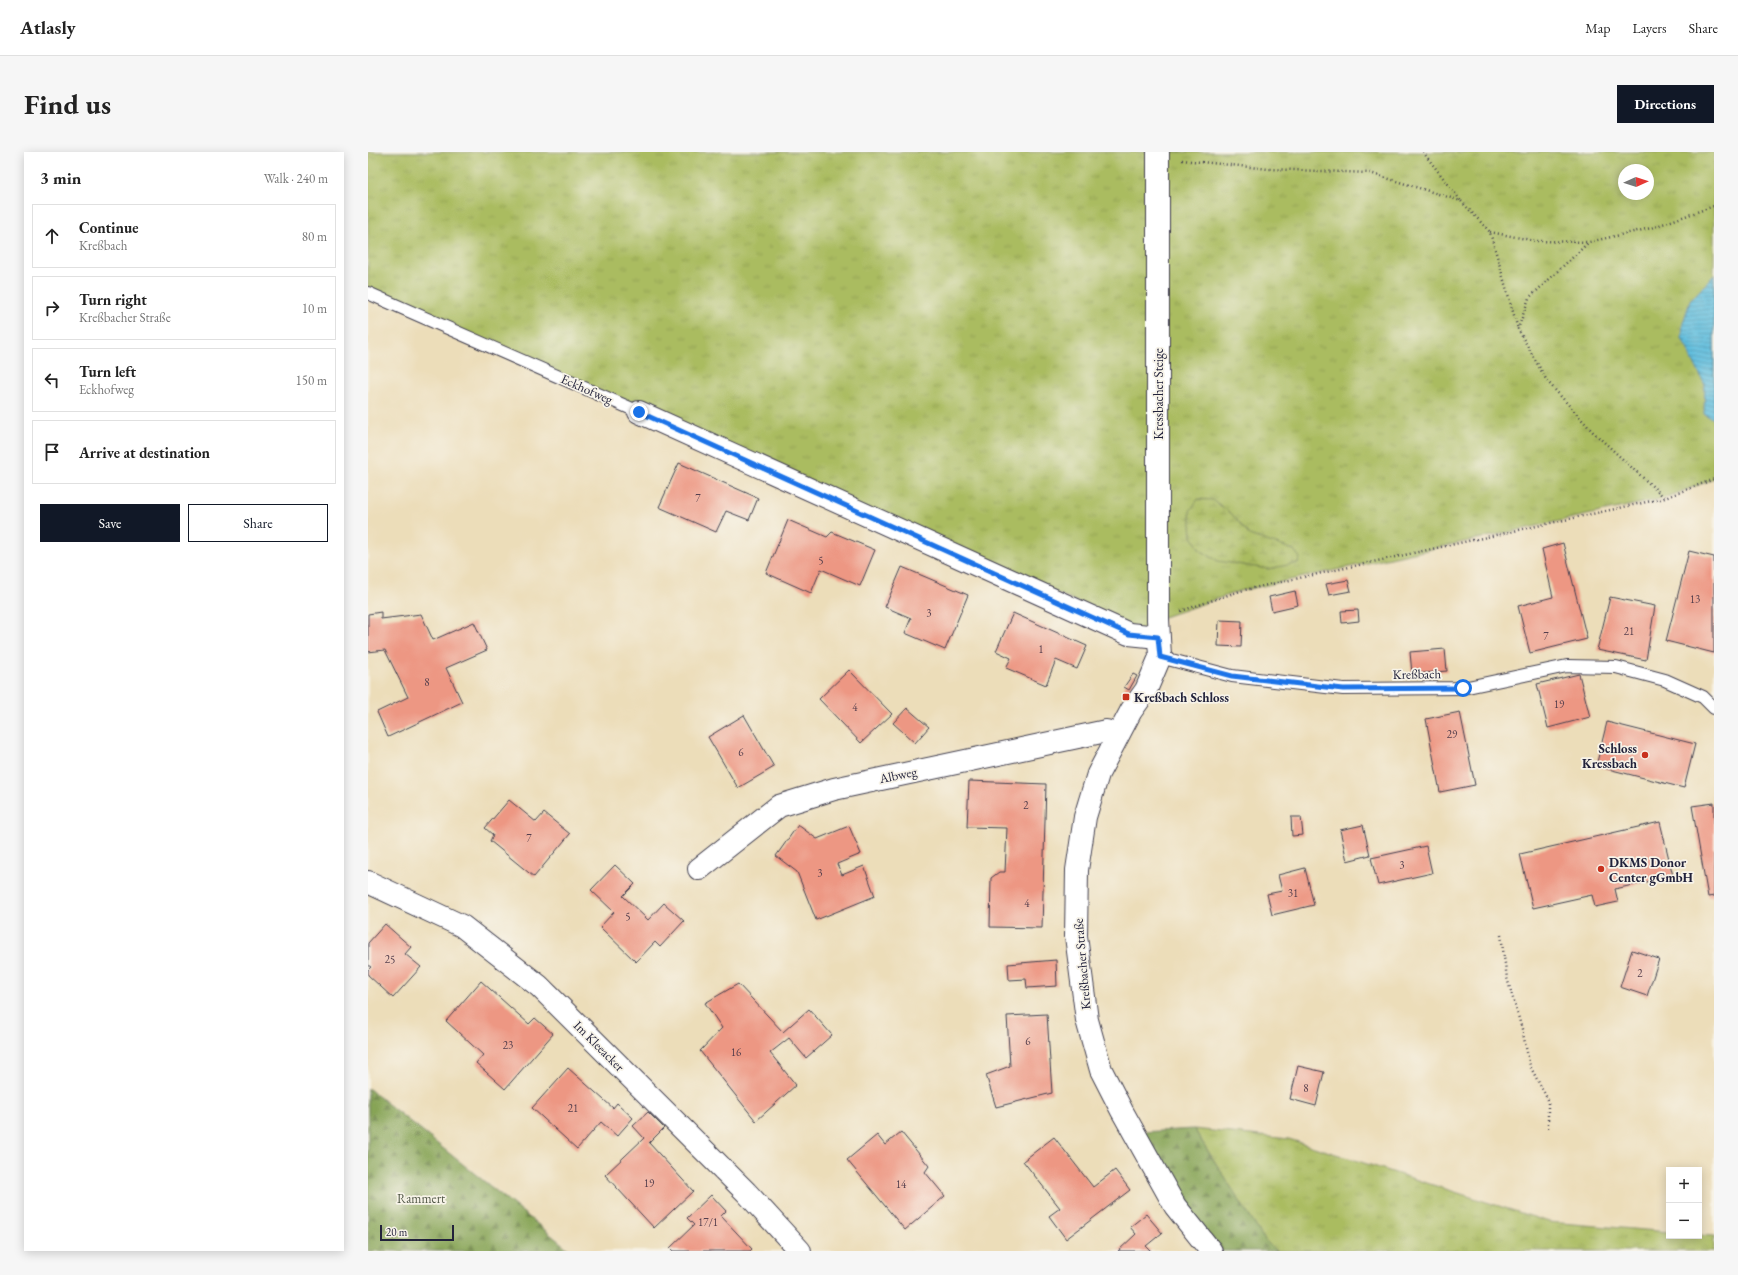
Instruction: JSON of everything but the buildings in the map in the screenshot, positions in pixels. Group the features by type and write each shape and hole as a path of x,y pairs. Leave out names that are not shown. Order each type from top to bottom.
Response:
{"street":[{"name":"Kressbacher Steige","path":"1158,154 1158,638"},
{"name":"Eckhofweg","path":"639,412 1129,634 1158,638"},
{"name":"Kreßbacher Straße","path":"1158,638 1146,690 1118,735 1098,774 1085,817 1077,870 1076,936 1087,1020 1102,1070 1122,1111 1175,1206 1211,1251"},
{"name":"Albweg","path":"699,869 779,806 834,788 1106,731 1118,735"},
{"name":"Im Kleeacker","path":"368,882 462,926 539,986 746,1192 800,1251"}],"lane":[{"name":"Eckhofweg","path":"368,292 639,412"},
{"name":"Kreßbach","path":"1158,638 1232,676 1343,689 1463,688 1567,666 1616,667 1665,680 1703,697 1714,708"}],"path":[{"path":"1423,152 1461,201 1490,232 1518,329 1547,382 1593,432 1665,498"},
{"path":"1158,154 1269,169 1370,173 1461,201"},
{"path":"1490,232 1536,241 1589,242 1651,228 1714,206"},
{"path":"1518,329 1529,298 1589,242"},
{"path":"1158,638 1240,591 1665,498 1714,479"},
{"path":"1501,935 1507,978 1522,1029 1530,1066 1548,1100 1548,1130"}],"green space":[{"path":"368,152 1714,152 1714,479 1665,498 1240,591 1158,619 1158,637 368,293"},
{"path":"1198,499 1213,500 1233,515 1249,535 1294,550 1300,558 1298,563 1268,569 1218,561 1200,550 1192,536 1190,511"},
{"name":"Rammert","path":"368,1088 571,1251 368,1251"},
{"path":"1194,1129 1289,1139 1549,1222 1666,1232 1666,1239 1702,1239 1702,1235 1714,1236 1714,1251 1276,1251 1264,1240"},
{"path":"1194,1129 1264,1239 1276,1251 1222,1251 1191,1216 1141,1132"}],"water":[{"path":"1714,275 1714,419 1704,414 1705,385 1682,338 1683,323 1690,301"}],"place":[{"name":"Kreßbach Schloss","path":"1126,697"},
{"name":"Schloss Kressbach","path":"1645,755"},
{"name":"DKMS Donor Center gGmbH","path":"1601,869"}],"route":[{"path":"639,412 1129,634 1158,637 1160,657 1232,676 1343,689 1463,688"}]}
